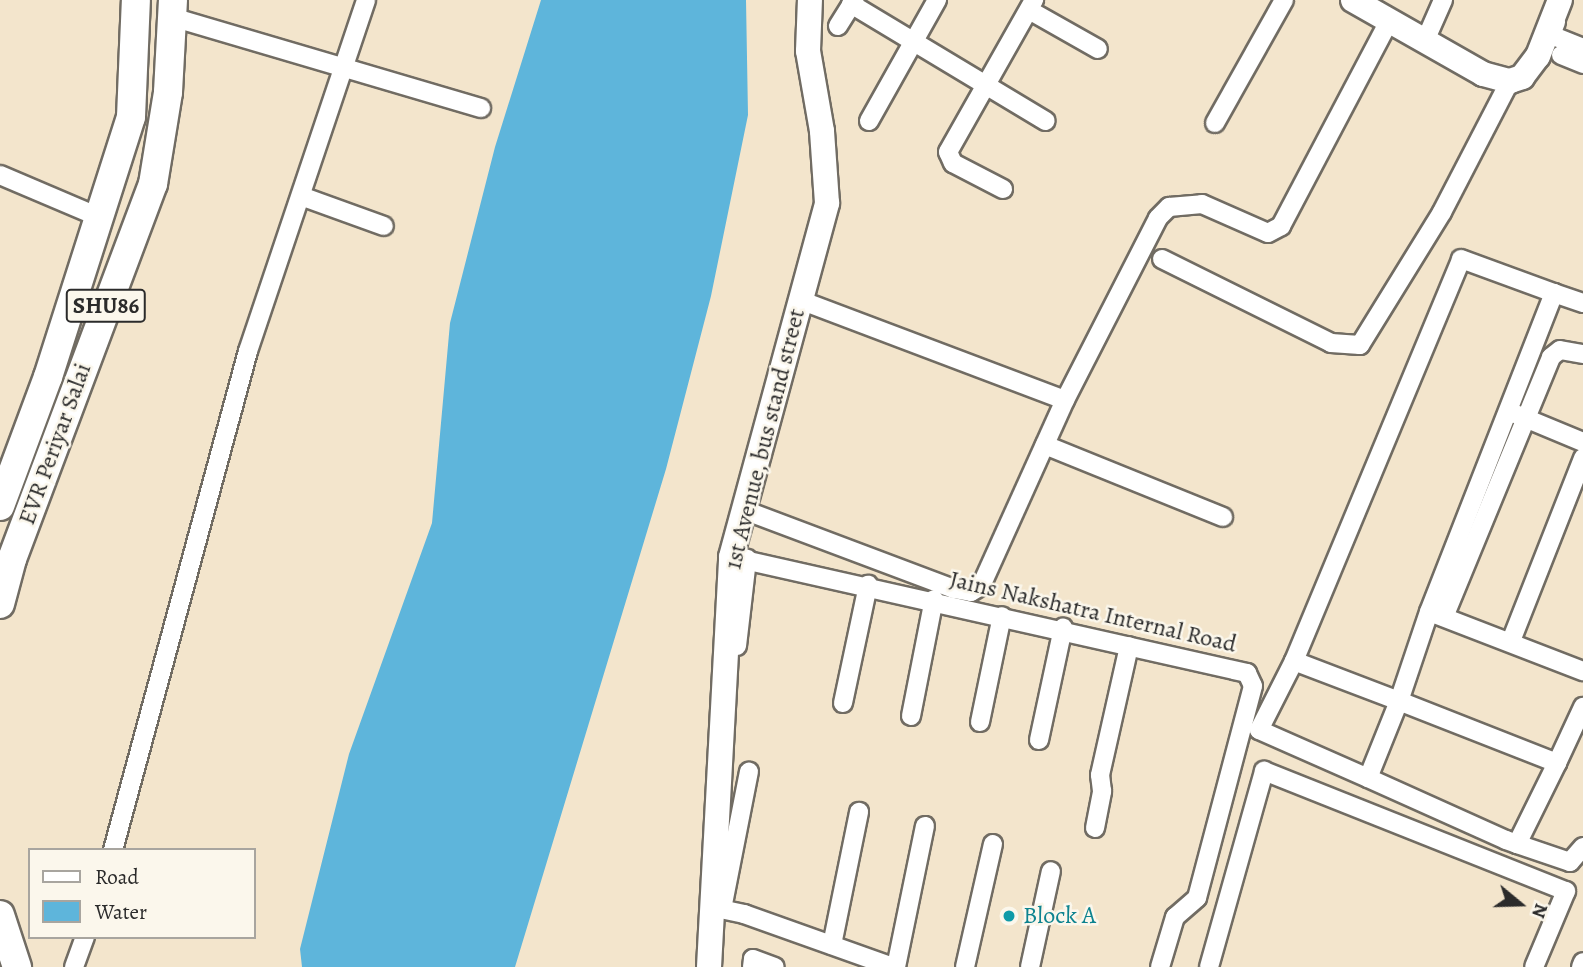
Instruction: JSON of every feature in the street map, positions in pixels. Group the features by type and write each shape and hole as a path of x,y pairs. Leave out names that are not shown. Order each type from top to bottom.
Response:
{"main road":[{"name":"EVR Periyar Salai","path":"0,506 131,117 138,21 136,0"},
{"name":"EVR Periyar Salai","path":"0,604 39,486 153,184 174,9"},
{"path":"11,477 39,486"},
{"path":"0,915 17,967"}],"street":[{"path":"114,848 248,351 366,0"},
{"name":"1st Avenue, bus stand street","path":"709,967 717,908 744,510 827,203 822,131 808,51 810,0"},
{"path":"869,121 937,0"},
{"path":"1215,123 1284,0"},
{"path":"1425,41 1443,0"},
{"path":"1563,0 1551,35 1574,54"},
{"path":"1357,1 1483,74 1510,81 1522,77 1538,56 1563,0"},
{"path":"838,26 852,2 1046,121"},
{"path":"1003,189 953,163 948,152 1031,5 1098,49"},
{"path":"174,9 343,70 481,108"},
{"path":"744,510 971,592 981,586 1065,400 1140,246 1169,207 1202,204 1268,233 1282,226 1390,21"},
{"path":"1162,260 1331,343 1360,345 1442,212 1510,81"},
{"path":"0,175 99,217"},
{"path":"301,196 384,226"},
{"path":"1583,303 1461,259 1294,661 1259,730 1517,844 1570,862 1583,846"},
{"path":"1368,778 1515,414 1554,293"},
{"path":"800,300 1065,400"},
{"path":"1515,414 1552,357 1560,350 1583,354"},
{"path":"1515,414 1583,442"},
{"path":"1045,445 1223,517"},
{"path":"1511,641 1583,458"},
{"path":"732,689 741,558"},
{"name":"Jains Nakshatra Internal Road","path":"741,558 1063,628 1247,673 1253,686 1197,898 1175,917 1160,967"},
{"path":"843,703 868,585"},
{"path":"911,716 934,599"},
{"path":"1436,614 1583,671"},
{"path":"981,722 1002,616"},
{"path":"1040,740 1063,628"},
{"path":"1095,828 1102,791 1100,775 1129,646"},
{"path":"1294,661 1557,763"},
{"path":"1517,844 1583,707"},
{"path":"1209,967 1264,771 1566,891 1534,967"},
{"path":"749,772 717,908 895,967 925,826"},
{"path":"832,945 859,812"},
{"path":"965,967 993,844"},
{"path":"1030,967 1051,871"},
{"path":"74,967 84,939"},
{"path":"752,967 753,959 775,967"}],"water":[{"path":"541,0 746,0 748,115 711,296 666,469 515,967 302,967 300,949 349,754 432,523 450,323 495,147"}],"place":[{"name":"Block A","path":"1009,916"}]}
